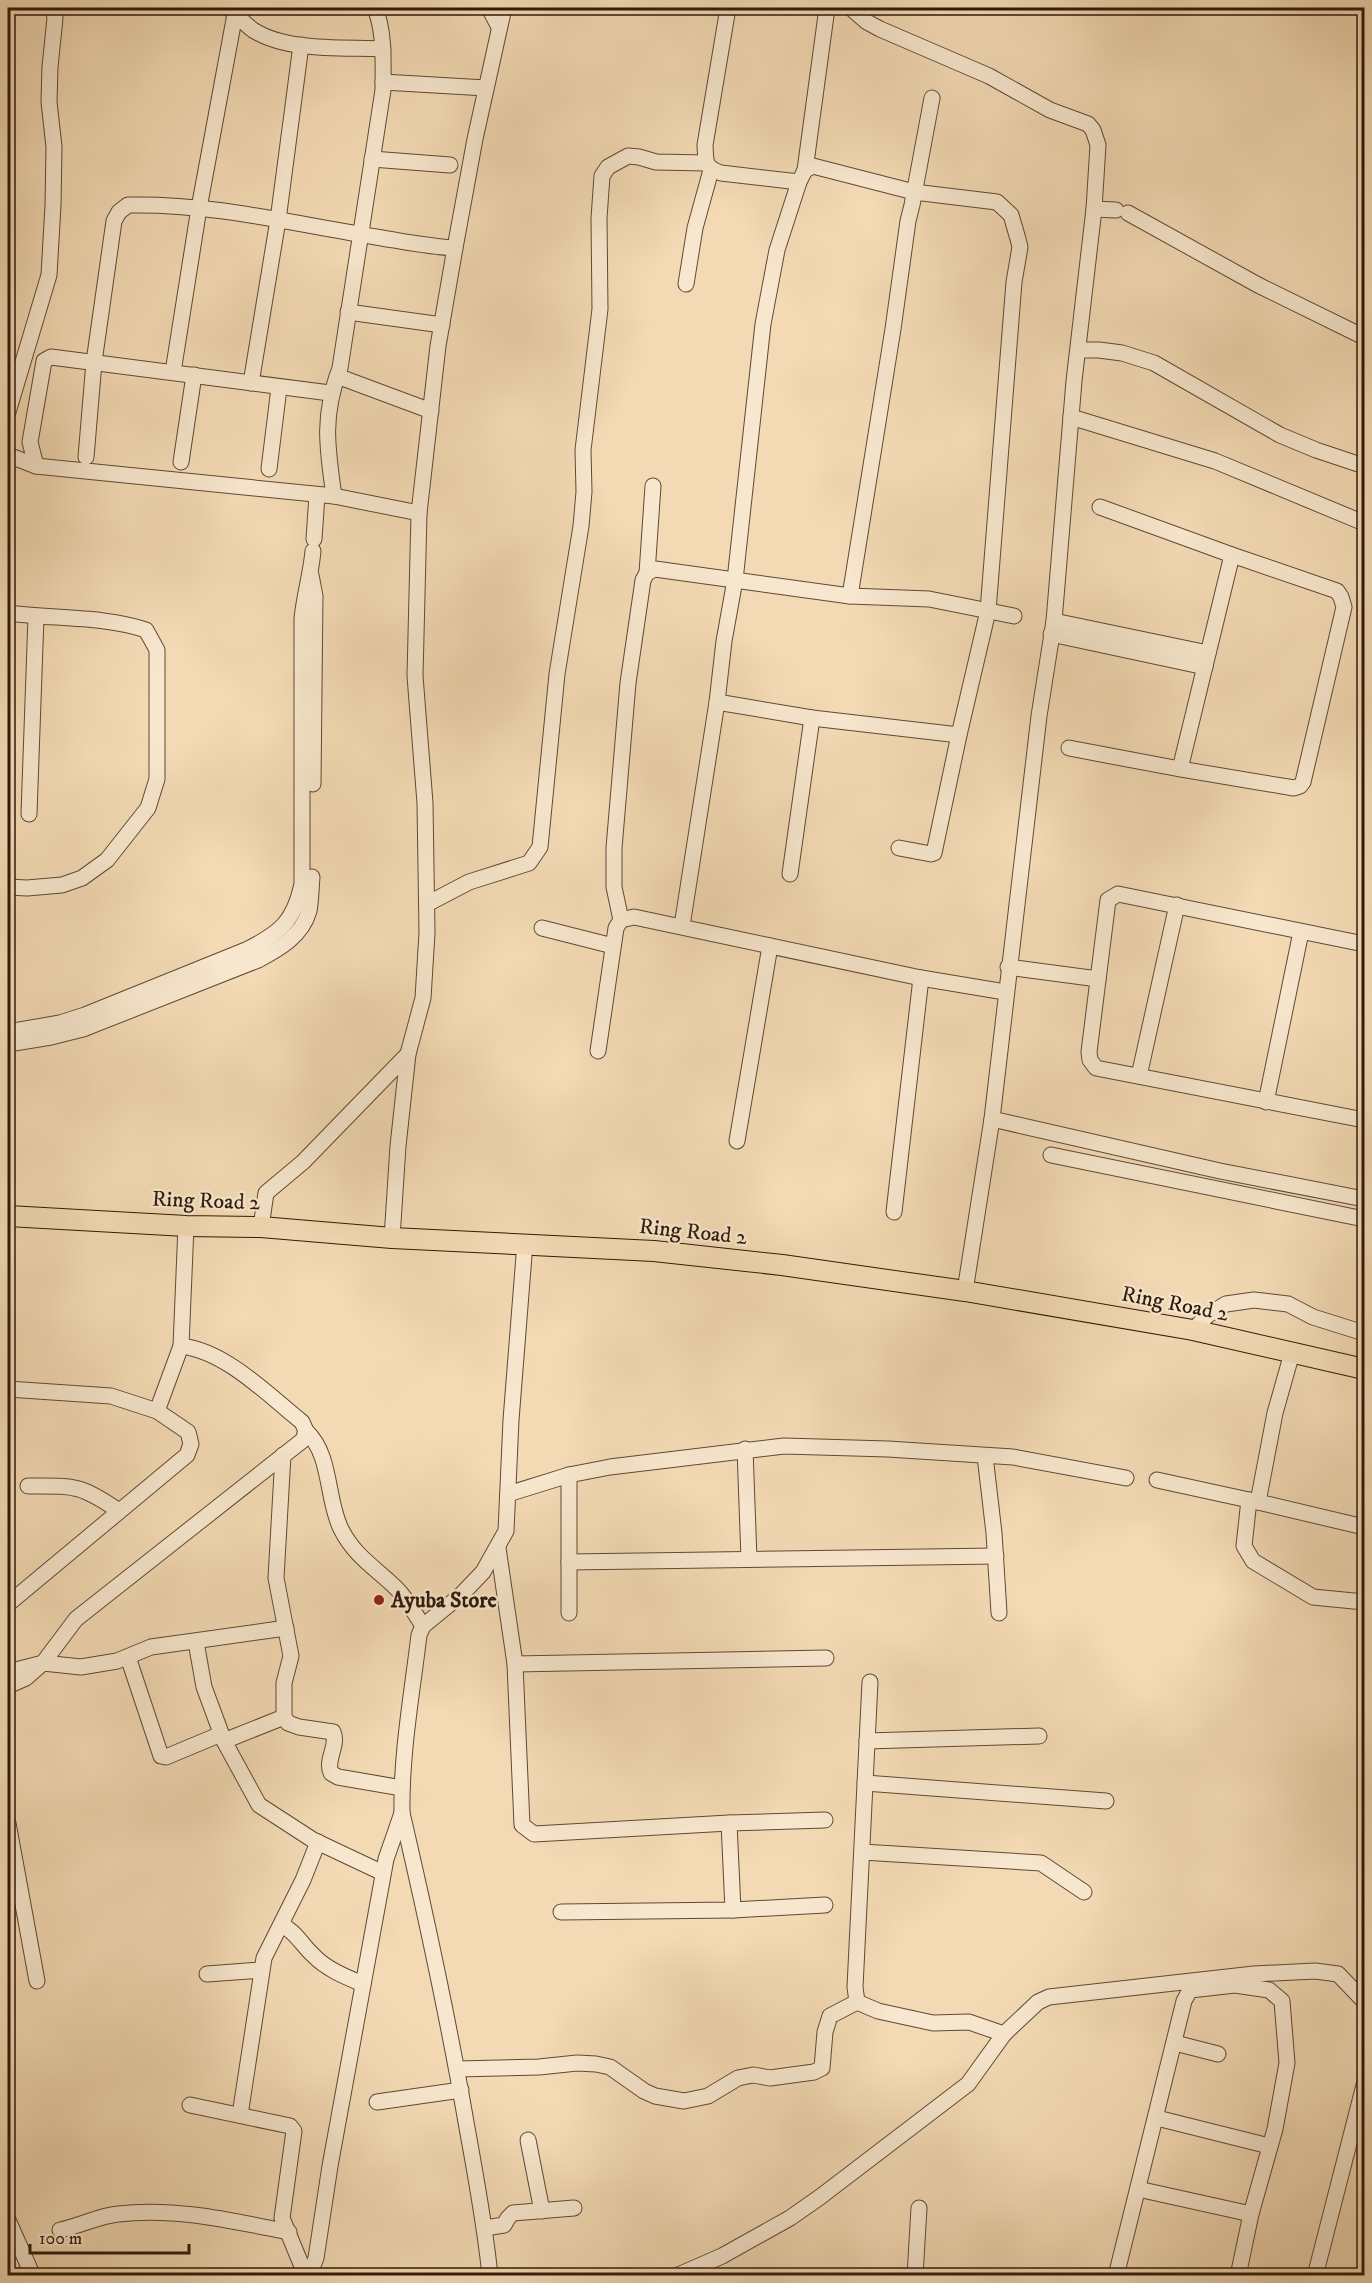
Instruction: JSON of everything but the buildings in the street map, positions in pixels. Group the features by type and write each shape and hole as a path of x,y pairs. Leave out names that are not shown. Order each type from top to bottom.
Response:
{"main road":[{"name":"Ring Road 2","path":"8,1216 186,1226 261,1227 392,1238 525,1243 666,1252 782,1265 965,1290 1193,1330 1365,1369"}],"street":[{"path":"8,412 49,275 54,147 49,90 55,18 53,8"},
{"path":"334,496 327,423 330,393 337,376 348,312 383,82 383,49 378,8"},
{"path":"489,8 499,27"},
{"path":"392,1238 398,1146 408,1054 423,998 427,904 425,791 416,676 419,513 442,325 486,88 504,8"},
{"path":"686,284 695,228 709,166 705,145 728,8"},
{"path":"682,926 735,579 763,324 777,250 802,176 827,8"},
{"path":"851,8 867,22 880,29 989,76 1050,110 1088,124 1093,130 1098,145 1094,209 1071,417 1052,628 1008,967 992,1119 965,1290"},
{"path":"236,10 253,30 278,40 302,45 383,49"},
{"path":"173,372 199,208 236,10"},
{"path":"251,383 278,219 302,45"},
{"path":"383,82 486,88"},
{"path":"850,596 914,192 932,98"},
{"path":"427,904 469,882 529,863 540,847 557,674 581,526 584,492 583,450 600,309 599,218 602,176 608,167 628,156 656,162 709,166 721,173 802,176 813,166 914,192 998,202 1011,215 1020,247 1013,294 988,611 934,853 899,849"},
{"path":"372,159 450,165"},
{"path":"86,457 94,362 114,221 119,212 128,205 199,208 278,219 360,235 455,248"},
{"path":"1094,209 1122,212 1258,285 1365,337"},
{"path":"348,312 442,325"},
{"path":"1078,350 1122,353 1154,363 1280,435 1365,466"},
{"path":"36,466 30,442 44,361 51,357 330,393"},
{"path":"181,462 194,375"},
{"path":"337,376 431,411"},
{"path":"269,469 279,388"},
{"path":"1071,417 1215,461 1365,523"},
{"path":"8,455 36,466 334,496 419,513"},
{"path":"598,1051 616,928 621,920 614,887 614,848 628,682 643,580 647,573 653,486"},
{"path":"8,1032 30,1029 85,1015 246,950 270,938 285,925 293,914 302,884 308,782 315,596 311,575 317,495"},
{"path":"1069,748 1180,770 1293,788 1300,786 1303,782 1344,607 1336,591 1100,507"},
{"path":"1180,770 1232,555"},
{"path":"647,573 655,569 850,596 929,599 1014,616"},
{"path":"8,613 135,626 146,630 157,650 157,779 148,808 107,860 82,878 62,885 8,887"},
{"path":"29,814 36,617"},
{"path":"1052,628 1207,660"},
{"path":"717,702 812,718 959,735"},
{"path":"790,874 812,718"},
{"path":"8,1044 83,1029 258,960 279,949 295,935 309,912 312,871 308,782"},
{"path":"1365,944 1118,894 1108,900 1089,1052 1090,1060 1096,1068 1365,1120"},
{"path":"1139,1076 1177,905"},
{"path":"621,920 634,917 682,926 921,978 1005,993"},
{"path":"542,928 613,946"},
{"path":"1266,1102 1301,932"},
{"path":"737,1142 770,946"},
{"path":"1008,967 1098,979"},
{"path":"894,1212 921,978"},
{"path":"261,1227 266,1193 303,1162 408,1054"},
{"path":"992,1119 1220,1171 1365,1198"},
{"path":"1050,1155 1365,1219"},
{"path":"157,1411 182,1346 186,1226"},
{"path":"490,2276 485,2228 439,1972 402,1813 403,1749 419,1635 423,1626 461,1595 483,1572 506,1531 511,1420 525,1243"},
{"path":"1193,1330 1208,1315 1226,1304 1254,1300 1288,1304 1313,1317 1365,1333"},
{"path":"182,1346 205,1351 244,1375 302,1422 320,1452 339,1526 351,1548 399,1591 423,1626"},
{"path":"1292,1353 1253,1501 1244,1546 1253,1561 1313,1597 1365,1602"},
{"path":"8,1389 111,1396 157,1411 188,1432 191,1444 187,1455 8,1604"},
{"path":"8,1686 26,1678 43,1663 76,1619 303,1440 306,1431"},
{"path":"508,1494 569,1475 745,1449 784,1446 888,1449 1013,1457 1126,1478"},
{"path":"745,1449 749,1559"},
{"path":"283,1455 276,1578 291,1656 284,1683 284,1717 288,1723 298,1727 333,1732 336,1740 329,1762 331,1773 338,1778 402,1788"},
{"path":"985,1456 996,1556 999,1613"},
{"path":"568,1613 569,1475"},
{"path":"1157,1480 1365,1527"},
{"path":"28,1486 71,1486 97,1495 119,1511"},
{"path":"498,1548 515,1665 522,1825 534,1834 825,1820"},
{"path":"569,1562 996,1556"},
{"path":"8,1672 43,1663 81,1667 117,1661 151,1647 286,1628"},
{"path":"196,1642 204,1687 223,1737 259,1805 318,1842 383,1873"},
{"path":"128,1657 161,1756 166,1757 284,1717"},
{"path":"515,1665 826,1658"},
{"path":"856,2001 870,1682"},
{"path":"867,1741 1039,1736"},
{"path":"865,1784 1106,1801"},
{"path":"307,2276 316,2258 330,2166 383,1873 402,1813"},
{"path":"8,1822 15,1898 37,1981"},
{"path":"729,1823 733,1910"},
{"path":"240,2115 264,1958 282,1925 318,1842"},
{"path":"862,1852 1041,1863 1084,1892"},
{"path":"561,1912 733,1910 825,1905"},
{"path":"282,1925 292,1931 319,1961 343,1976 363,1984"},
{"path":"207,1974 261,1970"},
{"path":"675,2276 722,2256 790,2218 820,2197 968,2084 1004,2034 1038,2002 1049,1997 1254,1974 1315,1971 1338,1974 1365,2001"},
{"path":"1116,2276 1157,2118 1184,2001 1190,1990 1235,1985 1269,1990 1282,2001 1287,2062 1275,2129 1251,2214 1238,2276"},
{"path":"457,2069 596,2064 609,2067 655,2096 684,2102 708,2096 738,2078 753,2075 770,2078 814,2072 822,2068 825,2032 830,2016 856,2001"},
{"path":"856,2001 878,2012 933,2023 969,2022 1004,2034"},
{"path":"1175,2043 1218,2054"},
{"path":"1315,2276 1365,2085"},
{"path":"377,2102 461,2091"},
{"path":"190,2105 282,2122 294,2131 282,2215 307,2276"},
{"path":"1157,2118 1269,2146"},
{"path":"528,2140 542,2211"},
{"path":"1138,2188 1251,2214"},
{"path":"485,2228 504,2225 513,2213 574,2208"},
{"path":"915,2276 919,2208"},
{"path":"60,2230 104,2216 141,2212 183,2214 289,2232"},
{"path":"8,2220 32,2276 16,2276"}],"place":[{"name":"Ayuba Store","path":"379,1600"}]}
